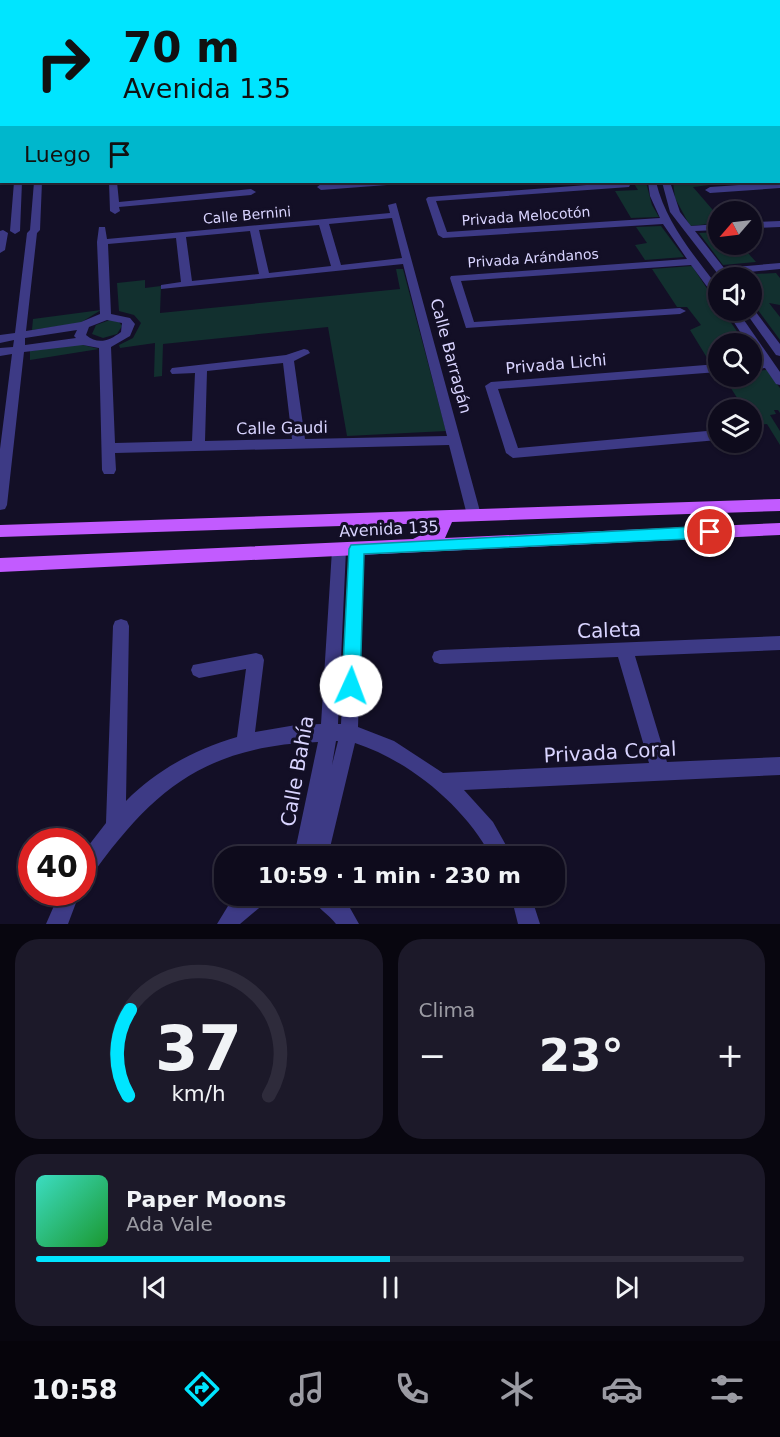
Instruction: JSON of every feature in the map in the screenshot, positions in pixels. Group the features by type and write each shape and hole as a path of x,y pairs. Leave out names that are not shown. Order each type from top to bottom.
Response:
{"main road":[{"name":"Avenida 135","path":"0,531 780,505"},
{"path":"409,546 440,533 444,529 444,516"},
{"name":"Avenida 135","path":"0,565 780,529"}],"street":[{"path":"15,231 18,183"},
{"path":"0,505 38,183"},
{"path":"113,183 115,208 251,197 250,183"},
{"path":"321,188 376,183"},
{"path":"652,183 652,191 665,221 708,281"},
{"path":"666,183 675,212 719,267"},
{"name":"Privada Melocotón","path":"626,185 431,199 443,236 665,221"},
{"path":"710,190 780,185"},
{"path":"17,204 37,201"},
{"name":"Calle Bernini","path":"102,242 323,222 394,210"},
{"name":"Calle Barragán","path":"394,210 474,515"},
{"path":"323,222 337,269"},
{"path":"762,225 780,224"},
{"path":"254,228 265,276"},
{"path":"688,229 708,228"},
{"path":"102,229 106,316"},
{"path":"0,250 3,233"},
{"path":"181,235 187,284"},
{"path":"682,244 698,243"},
{"path":"165,287 407,261"},
{"name":"Privada Arándanos","path":"680,311 470,326 455,278 694,262"},
{"path":"762,269 780,266"},
{"path":"0,339 84,325 106,316 121,317 129,324 129,329 121,339 105,345 89,344 80,336 84,325"},
{"path":"739,321 780,381"},
{"path":"756,321 780,352"},
{"path":"746,330 761,328"},
{"path":"0,352 83,341"},
{"path":"105,345 109,470"},
{"path":"176,371 288,359 304,353"},
{"path":"288,359 299,444"},
{"path":"762,364 767,364"},
{"path":"198,447 201,369"},
{"name":"Privada Lichi","path":"708,369 492,386 513,453 708,436"},
{"name":"Calle Gaudi","path":"110,448 454,440"},
{"path":"321,846 349,733 357,549"},
{"name":"Calle Bahía","path":"306,846 329,733 339,550"},
{"path":"116,825 121,626"},
{"name":"Caleta","path":"440,657 780,643"},
{"path":"626,651 662,772"},
{"path":"199,670 256,660 245,741"},
{"path":"96,853 116,825 165,781 200,759 245,741 290,733 349,733 391,750 443,782 485,826 496,846"},
{"name":"Privada Coral","path":"443,782 780,766"},
{"path":"57,924 64,906"},
{"path":"228,924 235,913 244,906"},
{"path":"335,906 348,924"},
{"path":"524,906 529,924"}],"green space":[{"path":"634,183 646,183 652,205 659,217 631,218 615,191 638,190"},
{"path":"673,183 716,183 718,184 693,187 708,204 708,224 690,226 675,198"},
{"path":"661,226 684,257 645,260 635,245 647,243 636,227"},
{"path":"699,233 708,233 708,245"},
{"path":"716,255 750,255 756,262 723,265"},
{"path":"692,266 708,290 708,321 730,321 738,333 708,333 708,359 690,330 701,325 687,307 677,307 652,269"},
{"path":"396,269 403,269 446,431 347,436 328,327 163,344 162,376 154,377 155,343 120,348 119,345 133,338 141,323 134,315 119,311 117,283 145,280 145,288 161,286 160,313 400,289"},
{"path":"776,273 780,278 780,305 769,303 780,317 780,340 762,316 762,274"},
{"path":"101,310 80,323 32,330 33,319"},
{"path":"110,320 119,322 122,326 117,334 103,338 92,334 96,325"},
{"path":"79,344 99,349 30,360 30,351"},
{"path":"762,370 767,370 780,388 780,413 774,410 776,414 770,415 780,431 780,445 767,424 762,424 762,399 738,399 730,387 762,387"}],"route":[{"path":"351,686 357,549 710,532"}]}
